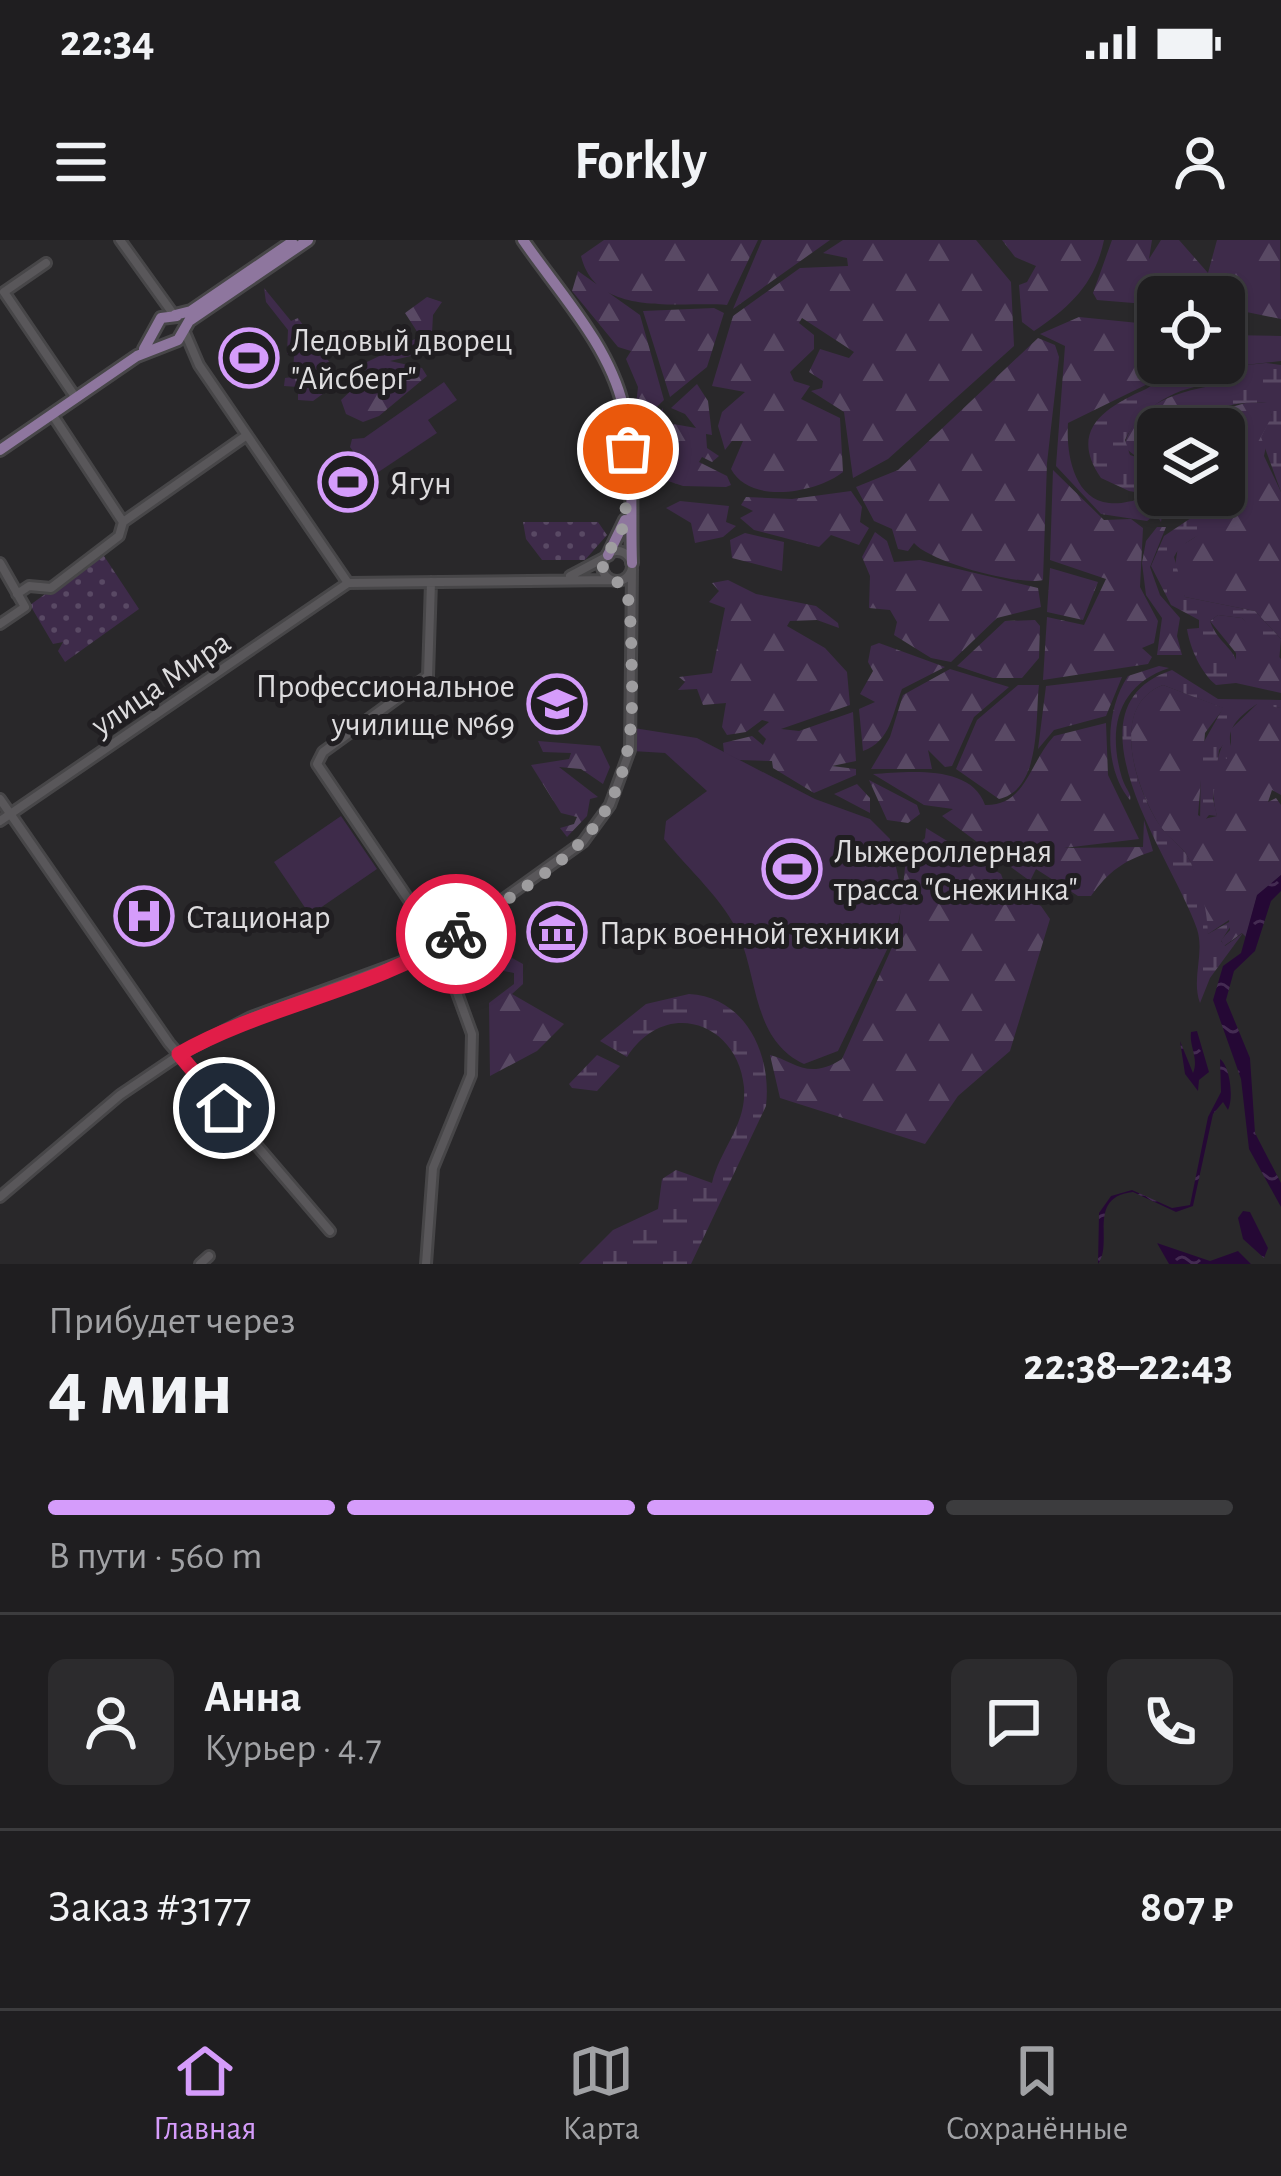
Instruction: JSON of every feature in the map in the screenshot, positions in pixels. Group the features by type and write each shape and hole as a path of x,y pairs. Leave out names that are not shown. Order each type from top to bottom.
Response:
{"main road":[{"path":"137,356 163,317 174,315 295,240"},
{"path":"0,450 137,356 170,343 308,240"},
{"path":"523,240 616,382 626,417 632,566"},
{"path":"174,315 184,330"},
{"path":"157,327 170,343"},
{"path":"606,556 623,531 629,493"}],"street":[{"path":"120,240 174,315"},
{"path":"46,263 4,292 76,398"},
{"path":"145,280 157,327"},
{"path":"184,330 199,365 348,583 613,580 625,578 632,566"},
{"path":"170,343 199,365"},
{"path":"52,414 123,522"},
{"path":"17,594 29,586 50,588 119,536 123,522 247,435"},
{"path":"0,1197 120,1095 179,1054 237,1023 440,946 573,853 606,813 630,750 632,566 624,553 606,556 586,572 557,579"},
{"path":"606,556 603,572 627,592 631,635"},
{"path":"0,563 25,608 0,624"},
{"path":"426,1264 433,1168 474,1058 470,1025 440,946 319,770 318,759 428,676 431,582"},
{"name":"улица Мира","path":"0,820 348,583"},
{"path":"0,799 179,1054 331,1231"},
{"path":"200,1264 209,1256"}],"green space":[{"path":"604,240 758,240 727,305 642,303 604,290 590,276 581,256"},
{"path":"762,240 830,240 733,309"},
{"path":"843,240 976,240 1011,282 1014,346 888,459 853,478 844,412 811,391 822,388 823,381 809,372 820,349 849,358 854,352 802,318 799,323 814,335 814,349 790,372 794,381 810,386 801,399 840,418 843,472 802,490 753,488 731,469 743,441 732,441 725,450 718,426 722,412 745,392 712,386 733,316 800,268 848,266 847,258 823,253"},
{"path":"1002,240 1104,240 1094,270 1079,293 1034,331 1022,322 1019,285 1027,282 1036,266 1015,257"},
{"path":"1112,240 1152,240 1149,259 1161,240 1179,240 1208,273 1217,240 1280,240 1281,319 1245,312 1245,276 1137,276 1137,303 1097,300 1093,293"},
{"path":"578,271 640,315 664,400 647,416 636,405 638,387 626,359 631,351 618,347 572,291"},
{"path":"264,288 291,321 298,318 342,380 313,401 298,400 298,387 284,386 285,378 293,377 294,355 287,354 288,330 266,302"},
{"path":"427,297 442,302 433,315 431,351 390,361 422,368 427,376 379,416 363,422 346,414 341,400 355,387 346,372 415,339 418,333 405,313"},
{"path":"714,308 724,313 707,367 670,397 643,311"},
{"path":"1079,317 1137,323 1137,384 1148,384 1068,423 1068,447 1074,472 1087,493 1109,503 1137,501 1137,516 1153,516 1147,521 1101,514 1056,466 1065,346 1040,334"},
{"path":"1245,335 1281,336 1281,361 1245,365"},
{"path":"1038,338 1055,345 1059,357 1047,463 1043,580 975,571 937,558 914,543 908,551 898,549 892,529 874,521 856,487 898,470"},
{"path":"1245,365 1281,365 1281,492 1261,437 1272,416 1267,403 1198,408 1231,386 1200,386 1169,396 1151,408 1137,408 1137,422 1125,440 1130,455 1137,457 1137,492 1101,478 1088,446 1090,433 1106,412 1154,384 1245,384"},
{"path":"444,382 457,400 428,420 437,433 371,477 350,447 352,439 364,438"},
{"path":"697,384 708,401 712,435 706,434 707,448 719,456 712,462 702,457 699,462 727,476 731,485 726,487 683,486 644,473 644,433 663,408 662,422 696,428 685,414 671,408"},
{"path":"1233,386 1200,408 1151,408 1162,401 1191,390"},
{"path":"1268,403 1272,416 1264,456 1281,492 1281,639 1255,611 1185,597 1174,572 1178,547 1215,516 1245,516 1245,408 1228,408"},
{"path":"1137,420 1137,457 1124,447"},
{"path":"1053,470 1104,520 1131,519 1143,528 1140,587 1158,621 1154,643 1142,648 1152,657 1148,664 1043,680 1047,617 1084,625 1106,579 1050,560"},
{"path":"851,491 862,507 860,522 869,528 859,545 831,535 819,547 754,530 740,518 753,511 741,505 746,497 792,499"},
{"path":"680,501 729,506 726,522 736,526 723,537 695,543 691,523 666,508"},
{"path":"1220,516 1174,557 1185,597 1255,611 1281,639 1279,662 1242,618 1218,615 1210,621 1235,656 1236,683 1216,685 1201,667 1187,629 1199,628 1199,620 1171,605 1151,566 1164,536 1191,518"},
{"path":"523,522 598,522 607,535 585,560 542,560 526,539"},
{"path":"1157,527 1166,527 1150,567 1160,595 1180,618 1177,636 1182,655 1157,655 1162,618 1146,595 1142,563 1146,541"},
{"path":"875,532 887,541 894,562 920,560 1038,588 1041,607 997,618 951,662 931,658 894,635 897,622 890,610 869,608 870,576 862,557"},
{"path":"745,533 784,542 782,571 732,558 730,540"},
{"path":"102,553 139,609 65,662 58,651 63,642 53,644 30,605"},
{"path":"1050,568 1098,582 1083,620 1047,612"},
{"path":"728,580 756,594 816,606 838,623 839,628 817,620 790,621 787,626 825,648 847,672 850,705 781,729 799,731 853,712 856,761 832,766 856,769 856,775 814,793 773,768 772,761 739,760 724,753 723,743 752,736 763,745 766,739 758,731 769,722 762,720 746,732 727,735 722,727 726,703 703,705 697,689 678,690 685,682 679,677 712,673 725,608 709,602 719,591 712,583"},
{"path":"1218,615 1242,618 1281,659 1281,693 1236,683 1236,653 1210,621"},
{"path":"1035,620 1040,626 1039,658 1022,678 993,678 957,666 1005,621"},
{"path":"879,643 945,667 902,689 885,734 863,751 859,709 875,702 860,694 873,671 868,662 871,646"},
{"path":"1159,666 1169,668 1138,685 1117,726 1118,760 1130,800 1111,756 1111,722 1128,676"},
{"path":"950,669 1009,687 974,717 952,766 945,767 928,750 932,769 871,769 890,737 903,695"},
{"path":"1172,670 1218,699 1281,700 1281,708 1257,704 1234,726 1230,739 1235,755 1226,759 1223,745 1219,750 1213,799 1217,816 1209,815 1200,826 1201,747 1223,708 1163,685 1146,696 1136,711 1131,730 1136,773 1161,827 1191,863 1208,934 1236,918 1221,941 1225,946 1243,933 1210,978 1200,1003 1197,929 1133,789 1124,751 1124,717 1139,689"},
{"path":"1122,677 1106,716 1054,730 1038,749 1046,686"},
{"path":"1018,685 1039,685 1034,751 1023,782 999,799 956,769 977,720"},
{"path":"1163,685 1224,708 1205,733 1198,815 1204,819 1217,816 1215,770 1223,744 1231,749 1231,729 1258,703 1281,708 1281,795 1272,790 1268,802 1276,798 1281,805 1281,875 1257,896 1246,937 1242,933 1224,946 1221,940 1230,930 1229,920 1208,934 1190,861 1160,826 1136,772 1131,730 1136,711 1146,696"},
{"path":"1106,723 1108,775 1139,839 1064,848 1143,847 1144,820 1153,851 1117,868 1091,896 1078,896 1036,869 1030,881 942,816 953,809 924,805 873,774 937,773 967,783 985,805 999,803 1018,791 1054,736"},
{"name":"Лыжероллерная трасса \"Снежинка\"","path":"634,728 697,738 815,799 870,819 890,839 903,899 897,929 838,1051 804,1064 775,1040 733,922 664,839 666,821 707,791 665,753 632,751"},
{"path":"538,741 600,746 610,767 603,784 581,769 559,767 598,797 590,799 587,816 567,837 560,828 574,824 577,817 561,813 531,765 569,759 571,753 543,752"},
{"path":"869,780 917,805 920,814 908,823 887,820"},
{"path":"857,784 870,798 870,813 834,794"},
{"path":"341,816 377,869 310,915 274,862"},
{"path":"926,828 1001,874 1006,888 1041,906 1050,919 1010,1051 958,1096 925,1144 780,1098 770,1055 811,1069 842,1059 898,934 906,858 925,838"},
{"path":"505,954 523,964 523,984 512,994 564,1024 537,1051 490,1076 489,1003 514,984 514,973 504,971 500,959"},
{"path":"689,994 726,1006 751,1032 765,1067 766,1106 691,1264 579,1264 613,1230 658,1209 662,1179 676,1170 712,1183 737,1125 744,1101 739,1065 729,1046 714,1033 698,1025 660,1027 627,1057 600,1041 646,1004"},
{"path":"597,1055 620,1066 597,1091 572,1088 569,1084"}],"water":[{"path":"1281,875 1281,891 1271,901 1255,951 1234,971 1226,1000 1250,1058 1255,1133 1281,1183 1281,1207 1249,1149 1241,1079 1213,1000 1223,966 1241,953 1257,895"},
{"path":"1197,1031 1209,1072 1199,1080 1198,1091 1185,1074 1180,1041 1193,1073 1191,1032"},
{"path":"1220,1059 1229,1075 1230,1105 1228,1110 1223,1102 1213,1114 1193,1206 1176,1212 1133,1192 1119,1196 1105,1211 1098,1264 1099,1213 1111,1196 1132,1190 1172,1208 1190,1205 1208,1117 1221,1092"},
{"path":"1243,1211 1250,1212 1268,1248 1264,1258 1243,1239 1238,1218"},
{"path":"1157,1243 1210,1261 1238,1251 1251,1264 1169,1264"}],"way so far":[{"path":"456,934 573,853 600,822 623,778 632,725 628,598 622,585 604,573 602,564 625,524 628,449"}],"place":[{"name":"Ледовый дворец \"Айсберг\"","path":"249,358"},
{"name":"Ягун","path":"348,482"},
{"name":"Профессиональное училище №69","path":"557,704"},
{"name":"Лыжероллерная трасса \"Снежинка\"","path":"792,869"},
{"name":"Стационар","path":"144,916"},
{"name":"Парк военной техники","path":"557,932"}],"route":[{"path":"224,1108 179,1054 237,1023 420,956 456,934"}]}
